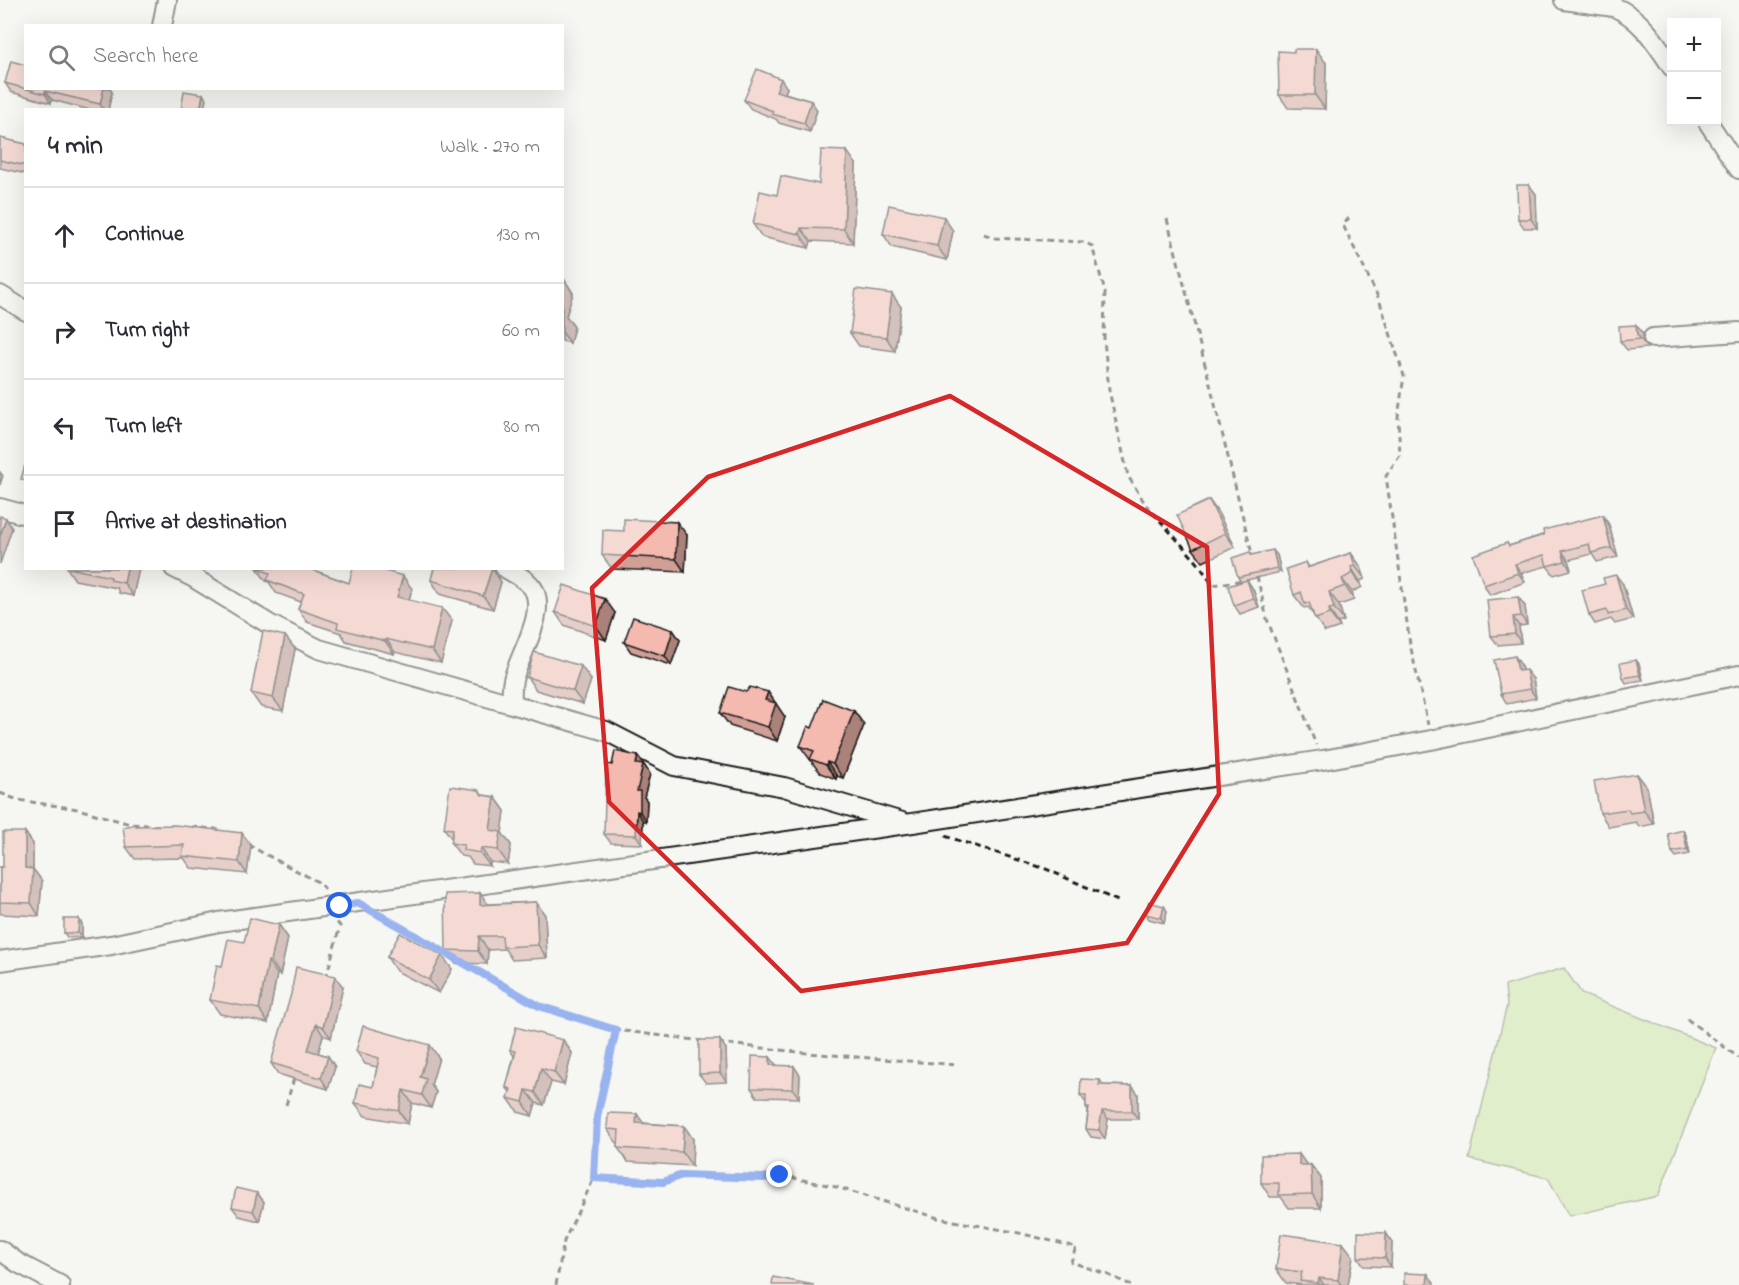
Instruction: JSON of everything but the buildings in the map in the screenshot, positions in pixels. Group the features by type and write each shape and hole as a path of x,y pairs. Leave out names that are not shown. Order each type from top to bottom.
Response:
{"street":[{"path":"162,24 167,0"},
{"path":"1564,0 1621,10 1653,39 1667,61"},
{"path":"1711,126 1739,169"},
{"path":"0,295 24,310"},
{"path":"1653,338 1739,332"},
{"path":"0,508 24,514"},
{"path":"178,570 269,624 319,649 606,731 674,766 784,787 906,824"},
{"path":"509,570 531,586 537,597 534,623 513,678 512,703"},
{"path":"0,960 111,945 219,922 906,824 1323,760 1431,740 1739,675"},
{"path":"0,1250 18,1263 60,1285"}],"path":[{"path":"1349,218 1343,225 1379,299 1404,376 1398,417 1400,455 1386,476 1410,644 1431,740"},
{"path":"1167,219 1268,619 1323,760"},
{"path":"984,234 995,238 1084,242 1092,246 1105,292 1104,340 1109,390 1128,476 1146,505 1197,562 1213,585 1246,580"},
{"path":"0,793 18,800 78,809 130,824 172,826"},
{"path":"183,827 215,829 225,834"},
{"path":"938,834 1046,869 1118,902"},
{"path":"244,843 318,882 341,906 539,1006 616,1030 706,1041"},
{"path":"323,985 340,926 341,906"},
{"path":"1687,1019 1739,1058"},
{"path":"556,1285 564,1241 594,1178 597,1117 616,1030"},
{"path":"717,1042 807,1053 958,1065"},
{"path":"286,1105 296,1072"},
{"path":"594,1178 663,1182 682,1175 763,1178 780,1175 836,1187 938,1218 1019,1233 1076,1247 1071,1262 1131,1285"}],"highlighted area":[{"path":"950,396 1207,547 1219,794 1127,943 801,991 609,802 592,588 708,477"}],"green space":[{"path":"1564,968 1582,994 1716,1048 1658,1196 1569,1216 1548,1178 1469,1159 1507,1005 1505,986"}],"route":[{"path":"340,906 358,903 539,1006 616,1030 597,1117 594,1178 663,1182 682,1175 763,1178 780,1175"}]}
